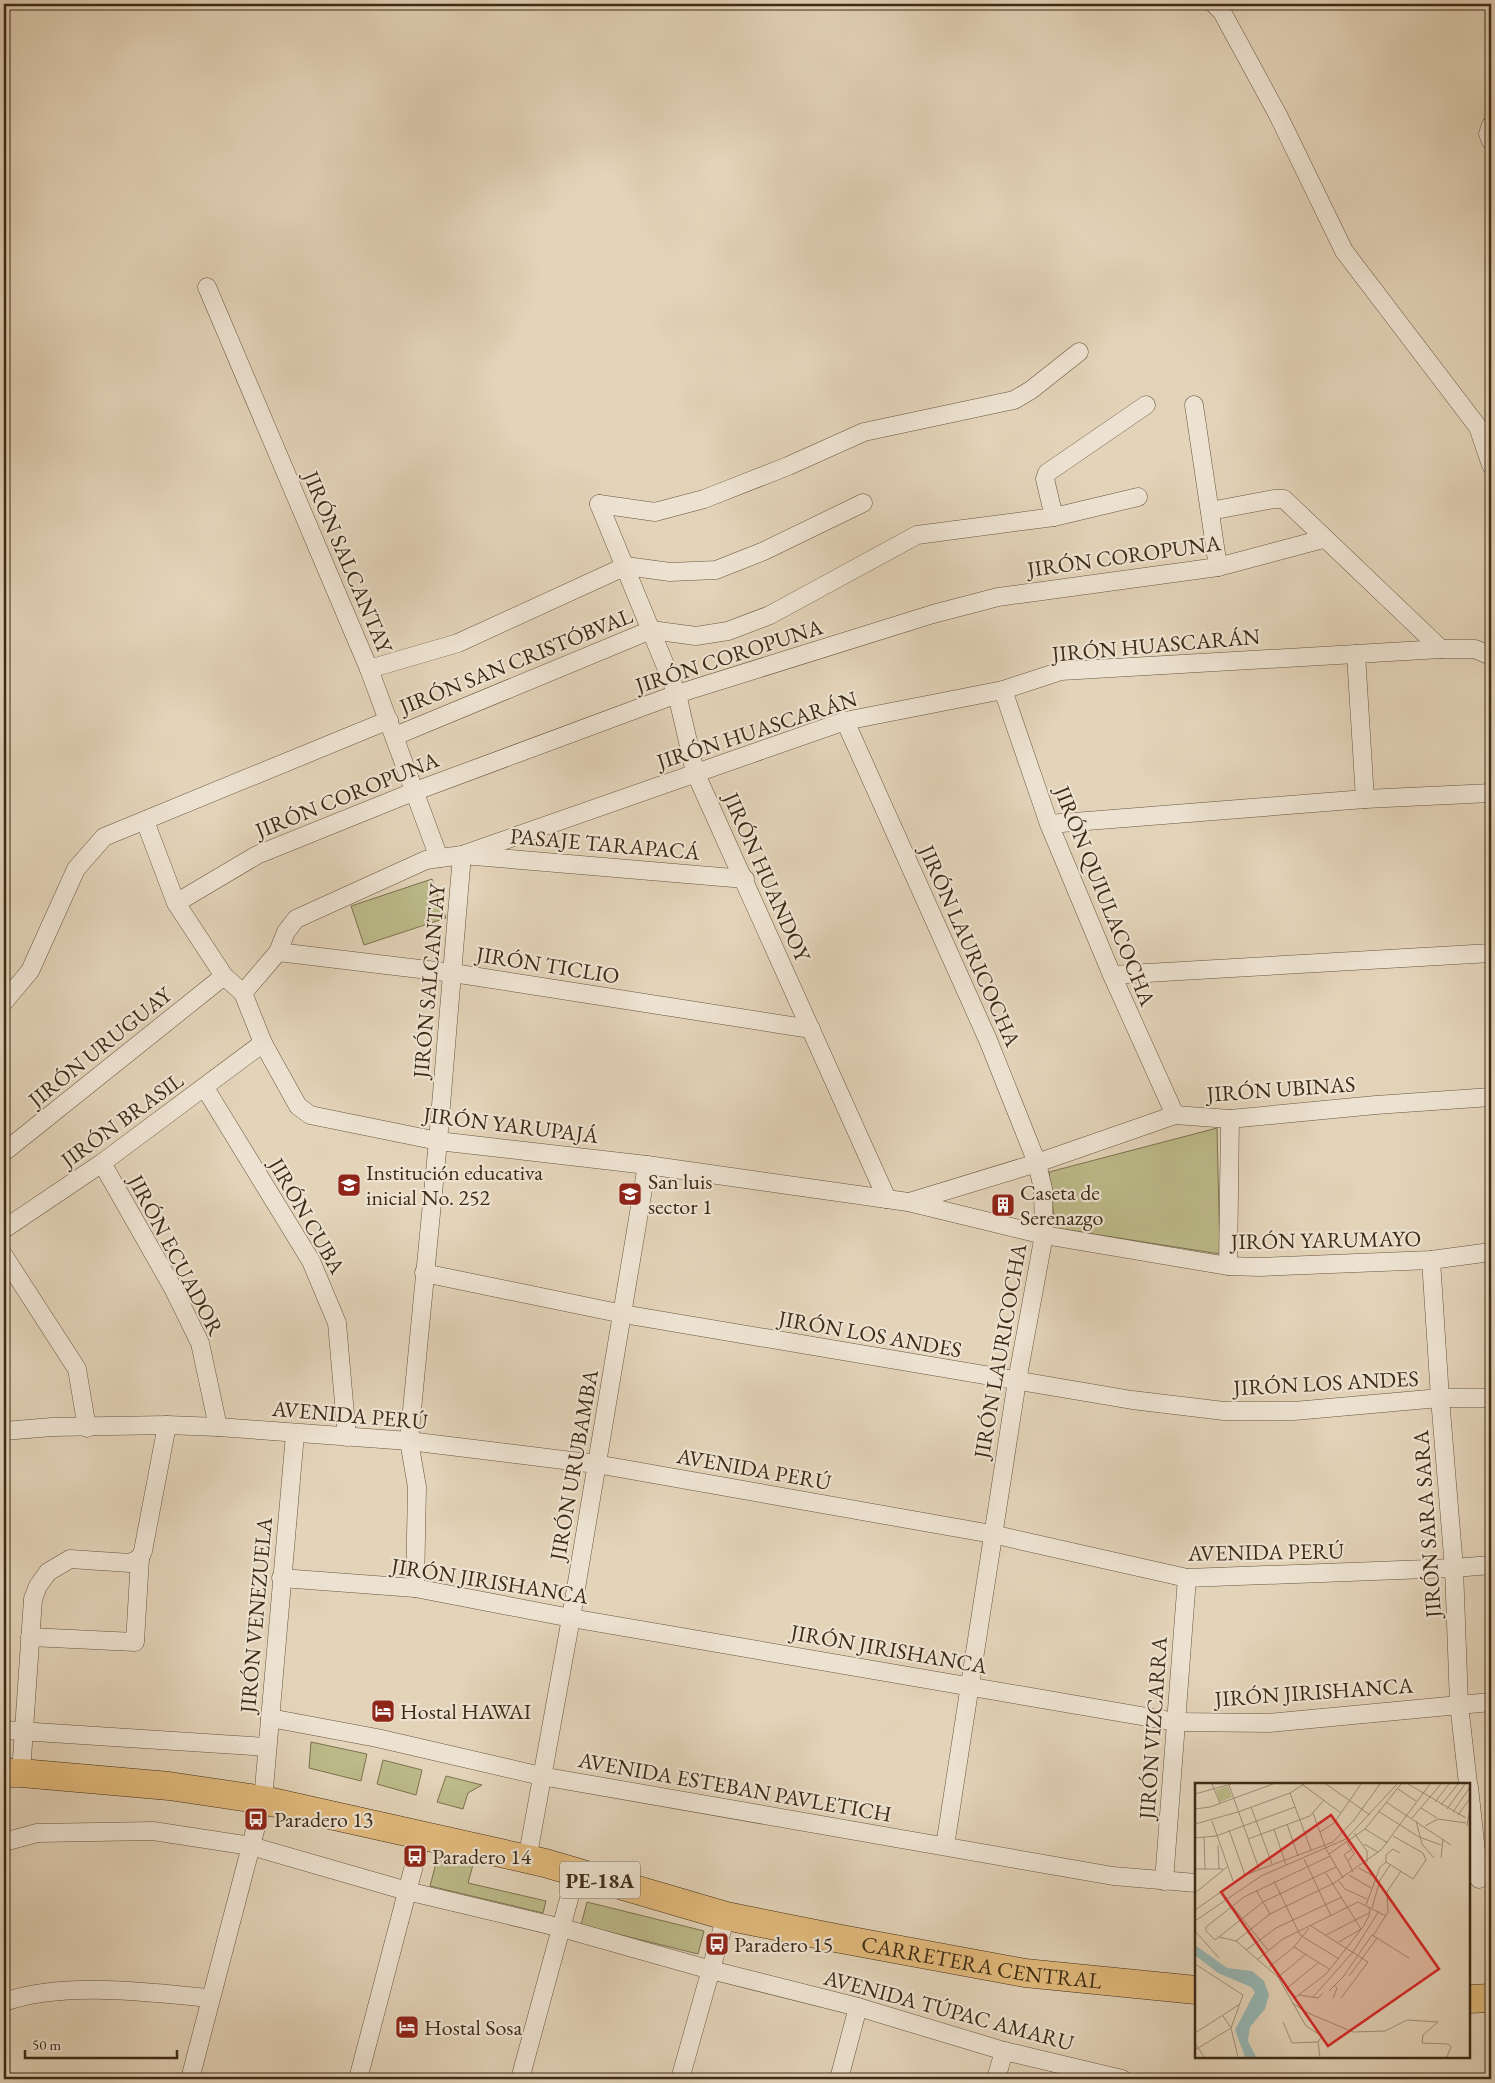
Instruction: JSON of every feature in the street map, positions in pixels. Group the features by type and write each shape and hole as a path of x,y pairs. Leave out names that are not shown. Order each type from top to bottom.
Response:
{"highway":[{"name":"CARRETERA CENTRAL","path":"12,1773 169,1786 262,1800 527,1860 726,1916 1025,1973 1195,1990"},
{"path":"1470,1999 1491,1998"}],"street":[{"path":"1214,4 1222,12 1278,115 1344,251 1478,427 1491,465"},
{"path":"1491,125 1488,134 1491,141"},
{"name":"JIRÓN SALCANTAY","path":"207,287 369,669 439,858"},
{"name":"JIRÓN HUANDOY","path":"887,1199 745,879 695,772 677,694 599,504 655,512 704,499 788,466 864,432 1014,400 1031,390 1079,352"},
{"path":"1054,516 1045,479 1047,473 1146,405"},
{"path":"1194,405 1218,567"},
{"name":"JIRÓN SAN CRISTÓBVAL","path":"4,1002 30,970 76,869 104,837 651,630 696,636 728,631 770,615 917,536 1054,516 1138,497"},
{"path":"1210,511 1274,499 1284,500 1291,504 1323,539 1441,650"},
{"path":"369,669 458,643 626,566 670,572 716,570 764,551 863,503"},
{"name":"JIRÓN COROPUNA","path":"176,902 257,855 413,792 677,694 933,614 998,597 1218,567 1323,539"},
{"name":"JIRÓN HUASCARÁN","path":"243,993 278,952 286,932 296,919 426,860 462,854 845,721 1003,690 1061,671 1441,650 1475,649 1491,656"},
{"path":"1356,654 1366,799"},
{"name":"JIRÓN QUIULACOCHA","path":"1003,690 1049,824 1112,975 1175,1115"},
{"name":"JIRÓN LAURICOCHA","path":"845,721 988,1040 1037,1163 1043,1189 1044,1235 1017,1381 992,1534 945,1846"},
{"path":"1049,824 1366,799 1491,793"},
{"name":"JIRÓN YARUPAJÁ","path":"145,821 176,902 224,976 243,993 263,1043 298,1106 310,1115 438,1141 647,1165 908,1202 1044,1235"},
{"name":"JIRÓN SALCANTAY","path":"415,1588 417,1487 408,1441 438,1141 462,854"},
{"name":"PASAJE TARAPACÁ","path":"462,854 745,879"},
{"name":"JIRÓN TICLIO","path":"278,952 453,973 811,1029"},
{"path":"1112,975 1491,953"},
{"name":"JIRÓN URUGUAY","path":"4,1152 224,976"},
{"name":"JIRÓN BRASIL","path":"4,1230 102,1163 263,1043"},
{"name":"JIRÓN CUBA","path":"205,1088 311,1261 337,1323 347,1437"},
{"name":"JIRÓN UBINAS","path":"908,1202 1037,1163 1175,1115 1230,1119 1491,1096"},
{"path":"1228,1266 1230,1119"},
{"name":"JIRÓN ECUADOR","path":"102,1163 173,1288 200,1343 218,1427"},
{"name":"JIRÓN URUBAMBA","path":"527,1860 571,1618 647,1165"},
{"name":"JIRÓN YARUMAYO","path":"1044,1235 1228,1266 1260,1267 1431,1260 1491,1252"},
{"path":"4,1256 77,1369 87,1428"},
{"name":"JIRÓN SARA SARA","path":"1431,1260 1454,1568 1459,1704 1469,1783"},
{"name":"JIRÓN LOS ANDES","path":"424,1273 623,1314 1132,1400 1224,1411 1294,1411 1440,1398 1491,1398"},
{"path":"30,1637 135,1642 140,1558 143,1551 167,1425"},
{"name":"AVENIDA PERÚ","path":"4,1431 52,1426 87,1428 167,1425 218,1427 408,1441 596,1464 992,1534 1187,1578 1491,1565"},
{"name":"JIRÓN VENEZUELA","path":"190,2079 210,1998 252,1846 262,1800 295,1434"},
{"path":"12,1773 24,1731 33,1598 48,1572 70,1559 130,1563 140,1558"},
{"name":"JIRÓN JIRISHANCA","path":"281,1578 415,1588 571,1618 1176,1722 1269,1723 1491,1702"},
{"name":"JIRÓN VIZCARRA","path":"1164,1881 1187,1578"},
{"name":"AVENIDA ESTEBAN PAVLETICH","path":"270,1718 378,1738 541,1776 1113,1876 1195,1883"},
{"path":"4,1730 267,1747"},
{"name":"JIRÓN SARA SARA","path":"1470,1794 1480,1879"},
{"name":"AVENIDA TÚPAC AMARU","path":"4,1842 38,1833 153,1831 252,1846 407,1891 562,1928 710,1970 858,2007 1004,2051 1122,2079"},
{"path":"358,2079 422,1835"},
{"path":"520,2079 576,1873"},
{"path":"680,2079 726,1916"},
{"path":"4,2002 24,1995 111,1989 210,1998"},
{"path":"839,2079 858,2007"},
{"path":"996,2079 1004,2051"}],"shaded area":[{"path":"432,879 446,918 364,945 351,906"},
{"path":"1217,1128 1220,1254 1055,1228 1049,1172"},
{"path":"311,1742 367,1754 361,1781 309,1768"},
{"path":"383,1760 422,1770 416,1795 377,1784"},
{"path":"446,1776 482,1785 468,1793 463,1809 437,1802"},
{"path":"446,1856 474,1861 468,1883 546,1901 543,1913 430,1886 436,1863"},
{"path":"587,1902 704,1931 698,1954 581,1925"}],"place":[{"name":"Institución educativa inicial No. 252","path":"349,1185"},
{"name":"San luis sector 1","path":"630,1194"},
{"name":"Caseta de Serenazgo","path":"1003,1205"},
{"name":"Hostal HAWAI","path":"383,1711"},
{"name":"Paradero 13","path":"256,1819"},
{"name":"Paradero 14","path":"415,1856"},
{"name":"Paradero 15","path":"717,1944"},
{"name":"Hostal Sosa","path":"407,2027"}]}
